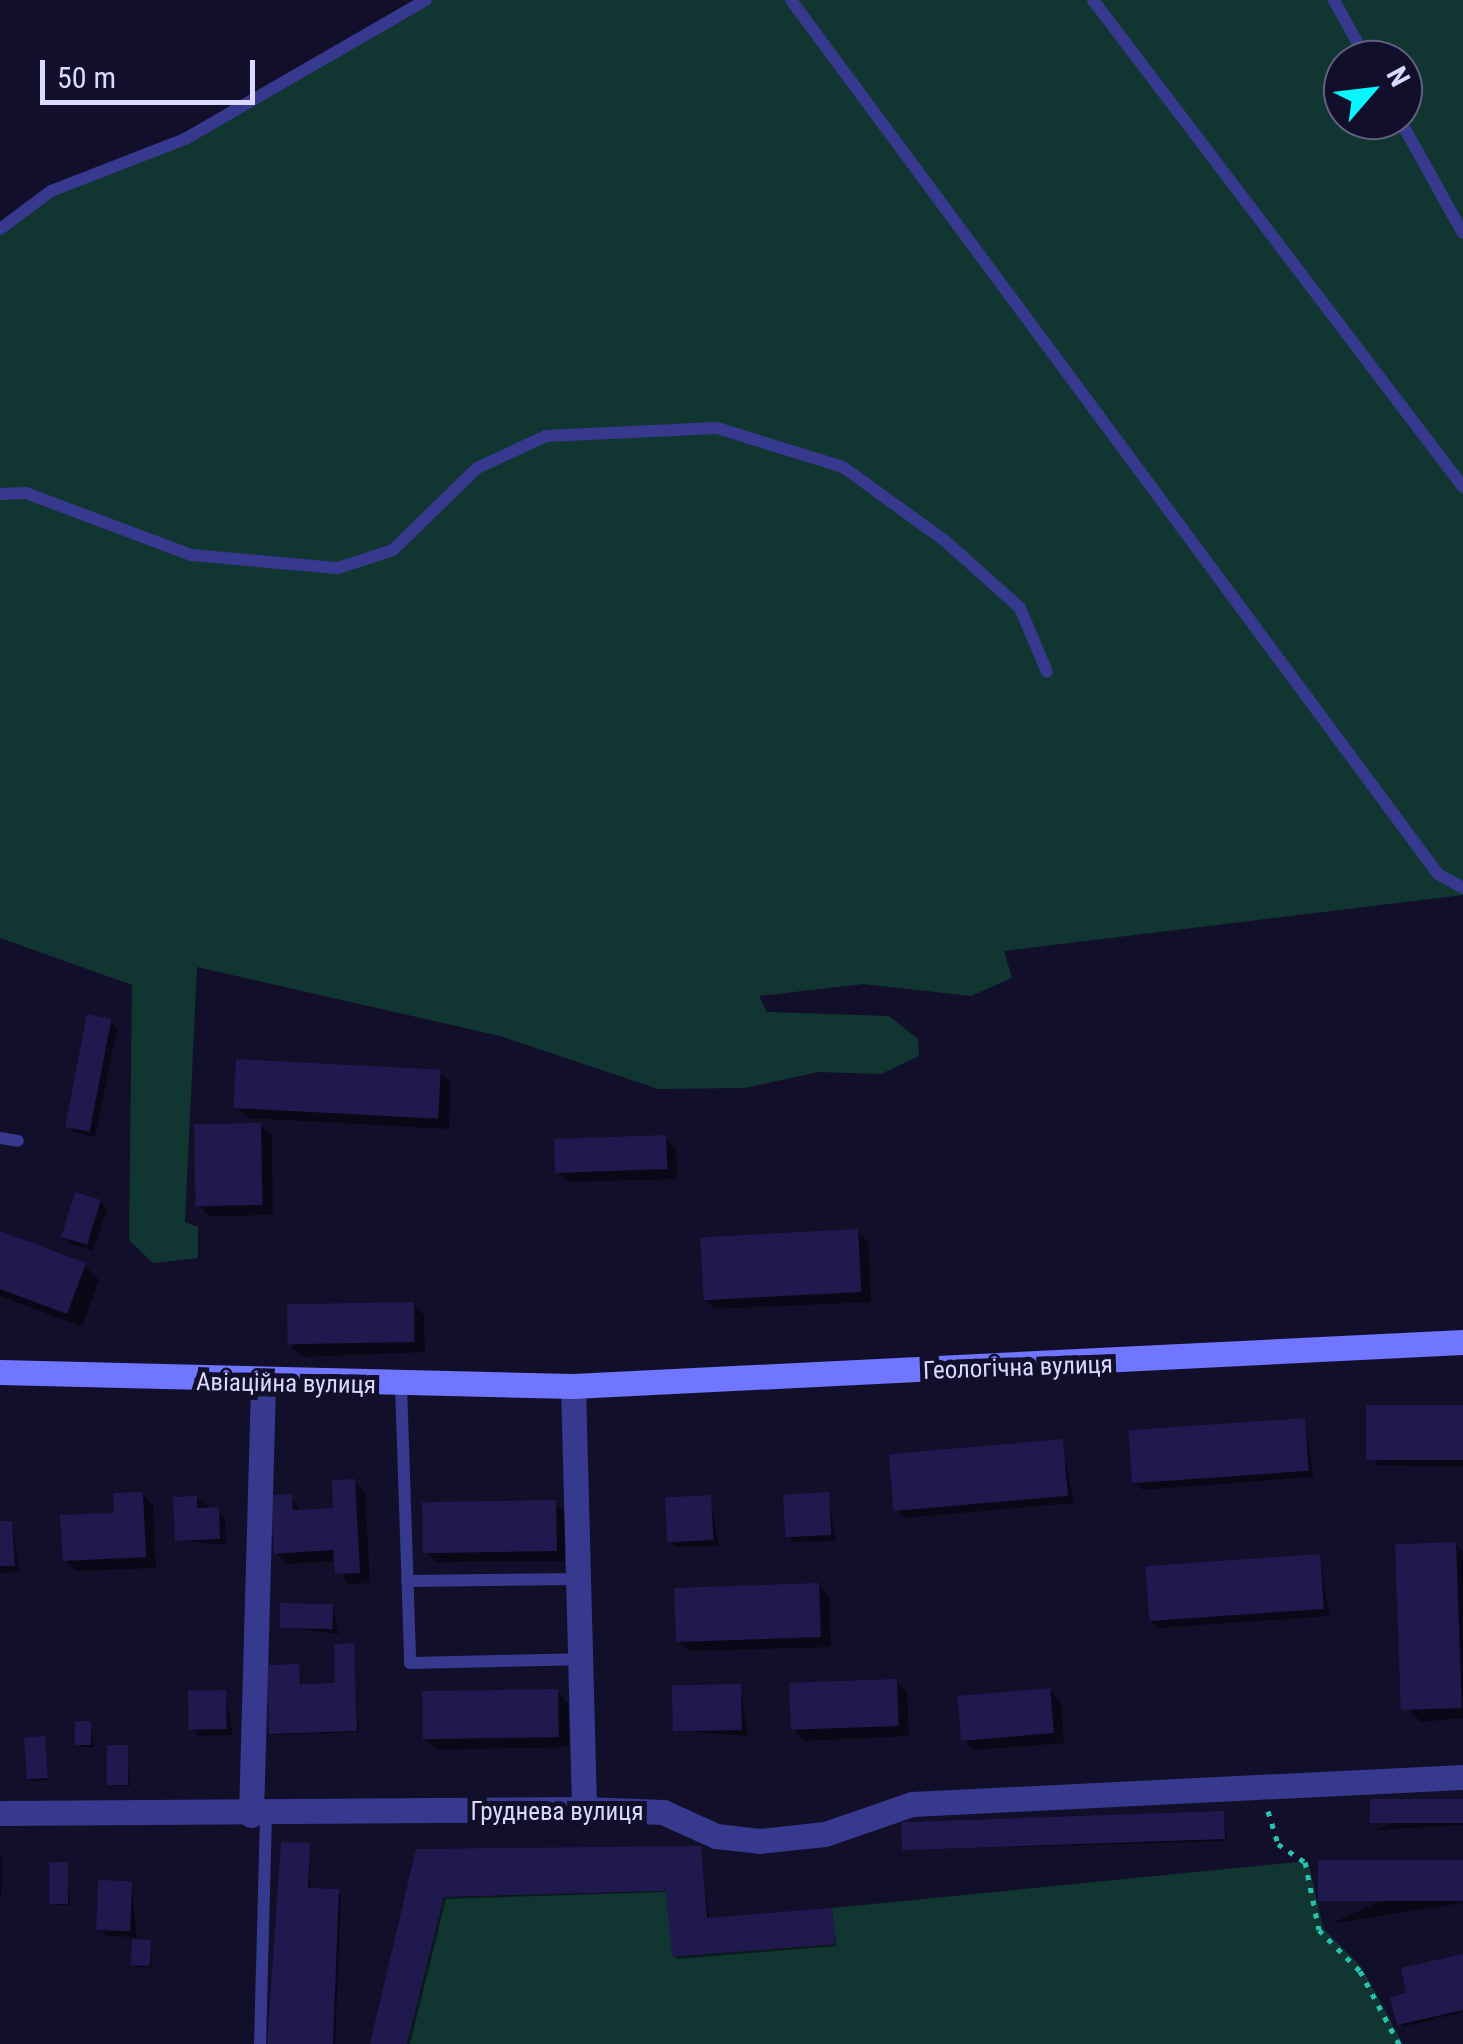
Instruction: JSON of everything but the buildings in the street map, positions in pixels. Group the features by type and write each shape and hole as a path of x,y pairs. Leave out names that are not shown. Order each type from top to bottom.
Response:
{"street":[{"name":"Геологічна вулиця","path":"573,1386 1463,1342"},
{"name":"Авіаційна вулиця","path":"0,1372 263,1383 573,1386"},
{"path":"259,1815 263,1383"},
{"path":"573,1386 584,1810"},
{"name":"Груднева вулиця","path":"0,1812 259,1815 663,1812 716,1836 759,1841 825,1834 912,1804 1262,1792 1463,1777"}],"lane":[{"path":"0,229 50,191 185,140 426,0"},
{"path":"791,0 1438,874 1463,888"},
{"path":"1093,0 1463,487"},
{"path":"1334,0 1356,40"},
{"path":"1411,140 1463,234"},
{"path":"0,494 26,493 191,556 338,568 394,550 477,468 546,436 717,428 843,467 944,540 1020,608 1047,672"},
{"path":"0,1138 18,1141"},
{"path":"400,1386 410,1664 580,1659"},
{"path":"407,1582 578,1579"},
{"path":"259,1815 260,2044"}],"path":[{"path":"1262,1792 1278,1844 1305,1862 1319,1930 1360,1971 1399,2044"}],"green space":[{"path":"426,0 1463,0 1463,895 1004,951 1012,978 971,996 863,984 759,996 767,1012 889,1016 918,1039 919,1056 881,1074 818,1072 745,1088 658,1089 500,1036 197,967 185,1222 198,1227 198,1258 153,1263 129,1240 132,985 0,938 0,229 51,191 185,139"},
{"path":"1308,1861 1323,1928 1362,1968 1403,2044 407,2044 444,1897 666,1891 673,1957 835,1943 832,1908"}]}
